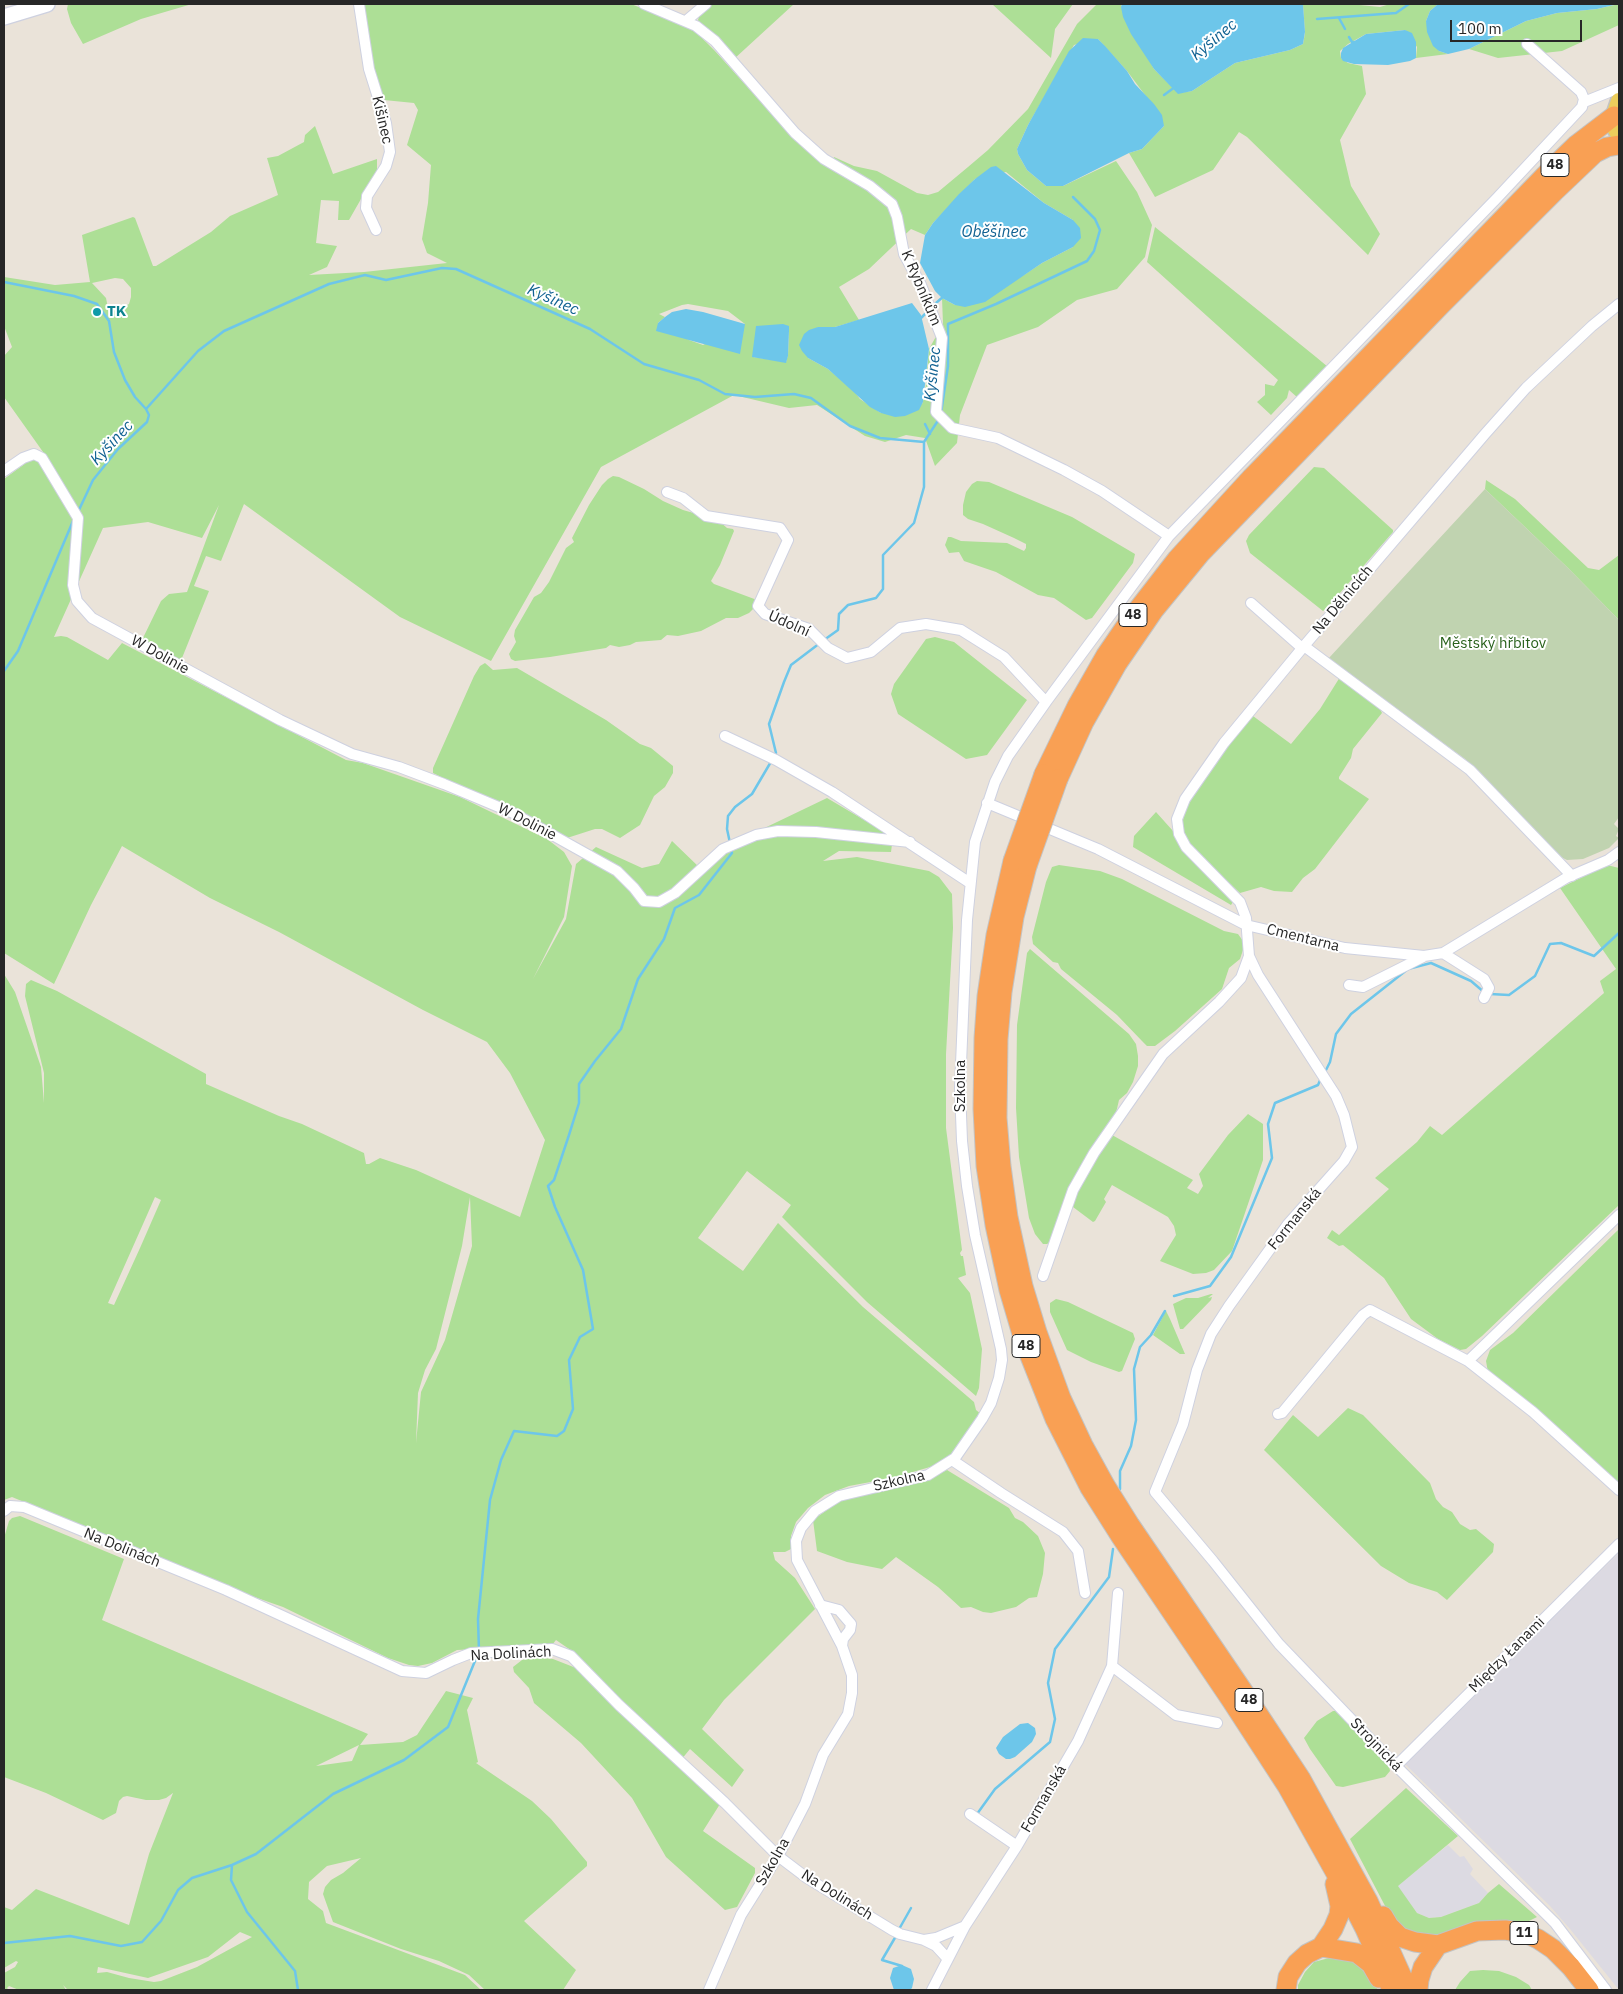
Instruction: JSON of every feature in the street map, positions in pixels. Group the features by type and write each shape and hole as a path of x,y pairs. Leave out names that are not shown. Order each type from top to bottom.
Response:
{"highway":[{"name":"48","path":"1392,1990 1365,1929 1316,1836 1253,1732 1120,1537 1064,1440 1045,1397 1015,1312 1004,1270 990,1199 982,1094 988,986 996,935 1074,712 1106,655 1142,602 1177,559 1246,484 1553,167 1616,110"},
{"name":"48","path":"1051,776 1117,664 1159,604 1200,554 1554,192 1595,153 1607,147 1619,145"},
{"name":"48","path":"1020,864 1014,917 1005,969 998,1039 997,1100 1001,1166 1008,1217 1023,1286 1036,1332 1061,1398 1083,1445 1105,1485 1301,1779 1368,1901 1408,1990"},
{"path":"1286,1990 1288,1977 1296,1963 1320,1947 1334,1929 1339,1915 1340,1906 1337,1891 1316,1836"},
{"path":"1347,1860 1394,1932 1407,1940 1438,1945 1423,1967 1418,1980 1418,1990"},
{"name":"11","path":"1438,1945 1477,1931 1505,1930 1525,1933 1554,1949 1589,1990"},
{"path":"1320,1947 1357,1953 1376,1971 1386,1990"}],"main road":[{"path":"1616,110 1615,128 1619,135"}],"street":[{"path":"4,17 47,4"},
{"name":"Kišinec","path":"359,4 368,69 386,123 390,152 386,166 367,196 366,208 376,230"},
{"name":"K Rybníkům","path":"644,4 687,20 715,41 795,133 824,159 870,186 892,204 897,217 904,254 921,285 942,338 936,413 952,428 998,438 1048,462 1102,491 1169,536"},
{"path":"687,20 706,4"},
{"path":"1527,44 1581,92 1584,102 1619,88"},
{"path":"1596,98 1604,98 1616,110"},
{"name":"Szkolna","path":"709,1990 741,1915 778,1856 805,1804 823,1755 848,1714 852,1693 852,1675 842,1646 799,1564 796,1554 798,1534 809,1516 821,1506 839,1496 928,1475 956,1458 982,1419 991,1403 996,1388 1002,1360 975,1235 962,1141 960,1088 962,1019 974,842 995,782 1008,756 1046,702 1169,536 1497,198 1582,107 1584,102"},
{"name":"Na Dělnicích","path":"1246,925 1246,918 1240,902 1186,847 1179,834 1177,819 1185,799 1203,771 1303,647 1526,388 1592,326 1619,304"},
{"name":"W Dolinie","path":"4,471 23,458 34,454 42,458 76,515 73,585 77,601 92,618 280,720 352,754 399,767 435,780 513,813 617,871 644,901 659,902 675,893 723,849 756,835 778,831 816,832 910,842"},
{"name":"Údolní","path":"667,492 683,498 706,516 780,528 788,540 758,606 764,614 809,629 828,648 847,658 871,652 900,628 926,624 961,630 1004,657 1046,702"},
{"path":"1251,603 1303,647 1470,770 1572,876"},
{"path":"725,736 773,759 839,796 970,883"},
{"name":"Cmentarna","path":"987,804 1098,849 1246,925 1345,948 1424,956 1443,953 1572,876 1608,860 1619,852"},
{"path":"1042,1276 1073,1190 1099,1144 1163,1054 1242,978 1249,956 1246,925"},
{"path":"1443,953 1484,979 1489,988 1484,998"},
{"name":"Formanská","path":"1155,1492 1182,1424 1197,1370 1211,1334 1288,1224 1344,1161 1352,1148 1352,1140 1336,1096 1258,975 1249,956"},
{"path":"1349,985 1363,987 1424,956"},
{"path":"1242,978 1258,975"},
{"path":"1468,1361 1619,1215"},
{"path":"1278,1414 1282,1413 1364,1314 1370,1310 1468,1361 1533,1412 1619,1490"},
{"path":"952,1460 1001,1494 1063,1532 1078,1551 1085,1593"},
{"name":"Strojnická","path":"1155,1492 1279,1644 1396,1766 1555,1922 1606,1990"},
{"name":"Na Dolinách","path":"4,1511 10,1506 24,1507 226,1590 402,1671 426,1674 471,1653 552,1649 571,1656 619,1705 725,1803 778,1856 807,1878 896,1932 924,1940 936,1946 947,1958"},
{"name":"Między Łanami","path":"1396,1766 1619,1544"},
{"name":"Formanská","path":"932,1990 965,1926 1016,1846 1078,1741 1112,1666 1118,1593"},
{"path":"820,1605 839,1610 851,1624 850,1630 843,1639 842,1646"},
{"path":"1112,1666 1176,1715 1216,1723"},
{"path":"970,1814 1016,1846"},
{"path":"924,1940 936,1938 965,1926"}],"shaded area":[{"path":"1619,1553 1619,1990 1550,1906 1404,1763"},
{"path":"1448,1845 1460,1857 1464,1856 1473,1869 1470,1874 1488,1893 1479,1903 1441,1917 1429,1918 1417,1913 1397,1886"}],"green space":[{"path":"68,4 192,4 141,19 83,44 71,23 67,9"},
{"path":"362,4 631,4 684,25 697,33 798,143 830,167 834,157 854,166 877,171 917,193 928,195 938,192 988,150 1028,109 1077,24 1097,4 1122,4 1121,7 1154,69 1178,93 1192,91 1235,63 1290,50 1303,44 1305,33 1303,4 1349,4 1380,7 1390,4 1438,4 1430,11 1426,21 1439,51 1448,54 1416,58 1417,47 1405,30 1366,34 1340,51 1341,58 1348,63 1362,66 1366,94 1340,140 1351,186 1380,234 1368,255 1247,137 1239,132 1213,170 1155,197 1129,153 1142,149 1164,126 1145,95 1127,71 1098,39 1074,45 1028,125 1017,149 1018,154 1027,170 1046,186 1063,186 1116,161 1137,192 1152,225 1145,257 1117,289 1077,300 1038,327 987,345 960,415 957,443 935,466 925,438 906,435 885,442 865,436 817,405 789,408 734,395 601,467 491,661 400,617 244,504 221,561 206,556 194,586 209,591 180,663 141,642 161,601 169,594 187,592 219,505 202,538 148,522 103,528 54,637 67,637 108,660 122,643 346,760 363,763 460,797 547,839 564,852 572,866 564,917 533,979 566,919 576,864 596,847 642,868 659,864 672,841 700,868 752,834 827,798 893,837 891,852 839,851 823,861 857,857 929,871 939,877 952,894 953,928 946,1054 946,1128 962,1250 960,1253 963,1256 966,1275 958,1278 970,1293 982,1349 979,1388 976,1396 867,1302 782,1217 791,1205 747,1171 698,1238 743,1271 778,1223 863,1307 974,1402 976,1410 981,1414 955,1452 937,1465 892,1478 849,1486 825,1495 808,1508 796,1522 791,1536 791,1549 785,1552 773,1552 775,1560 795,1578 815,1609 724,1700 702,1729 744,1770 732,1787 690,1749 681,1760 572,1651 556,1640 552,1645 457,1650 432,1663 418,1666 409,1665 388,1658 283,1607 243,1593 12,1497 4,1500 4,974 15,992 41,1067 44,1103 44,1073 25,996 26,984 31,980 57,991 206,1074 206,1084 302,1124 364,1153 366,1164 380,1158 416,1170 520,1217 545,1140 510,1073 487,1042 423,1010 279,932 210,898 122,846 91,905 54,984 4,953 4,479 34,457 53,466 4,397 4,356 12,347 4,326 4,277 55,285 90,282 82,235 133,217 153,266 156,266 211,232 230,216 278,195 267,158 278,156 304,142 305,135 315,126 333,174 377,159 377,171 349,220 338,220 339,201 321,200 316,243 337,246 327,267 309,275 364,272 447,263 427,253 422,239 428,203 431,165 407,145 418,110 414,103 384,100 372,70","holes":["1006,172 1044,203 1073,220 1073,247 1024,275 955,305 942,298 943,324 929,349 925,395 922,404 881,413 860,399 854,391 828,369 808,358 818,327 835,327 859,320 839,287 869,269 911,229 925,235 933,223 975,179","115,278 123,279 131,288 129,304 109,313 106,298 92,283","688,304 728,311 745,324 703,345 689,340 658,323 665,317 659,314","789,331 786,362 753,357","155,1197 161,1200 114,1305 108,1303","470,1197 472,1246 445,1340 421,1392 416,1443 418,1393 425,1370 436,1349 462,1246"]},
{"path":"711,4 794,4 734,59 699,25 700,14"},
{"path":"992,4 1073,4 1055,29 1051,58"},
{"path":"1619,4 1619,25 1562,51 1498,58 1469,49 1526,21 1557,13 1597,9"},
{"path":"1155,227 1328,367 1298,398 1289,390 1287,398 1271,415 1257,402 1265,395 1265,384 1274,386 1278,380 1147,262"},
{"path":"1314,467 1324,468 1393,530 1323,611 1250,553 1246,541 1249,535"},
{"path":"613,476 644,489 663,501 683,510 718,520 727,528 733,529 734,531 720,565 711,581 714,584 757,600 754,608 749,613 738,618 726,618 701,631 678,636 667,635 661,640 636,642 619,647 610,645 606,648 550,657 515,661 511,659 509,654 516,642 515,630 534,597 541,593 549,582 566,548 574,542 572,538 589,505 602,485"},
{"path":"1486,480 1515,499 1588,568 1599,570 1619,555 1619,620 1568,568 1485,489"},
{"path":"977,481 989,482 1072,517 1135,554 1133,563 1092,618 1086,620 1054,598 1038,595 996,572 964,561 959,552 949,553 945,545 948,537 961,541 1007,543 1024,551 1026,548 1026,544 968,519 963,515 966,492"},
{"name":"Městský hřbitov","path":"1485,489 1568,568 1619,620 1619,817 1614,824 1619,829 1616,836 1619,838 1609,848 1583,859 1567,860 1553,853 1465,759 1328,659"},
{"path":"935,637 954,642 1027,700 987,755 966,759 898,714 891,694 894,684 926,639"},
{"path":"485,663 493,670 517,668 606,720 640,744 651,748 673,766 673,773 665,787 654,796 640,825 620,838 602,829 595,829 567,838 433,773 433,768 474,676 480,666"},
{"path":"1340,677 1378,705 1382,713 1353,749 1351,758 1339,777 1339,779 1369,799 1315,869 1303,878 1292,892 1274,891 1261,887 1240,893 1188,844 1182,829 1184,812 1209,769 1250,716 1253,716 1291,744 1320,709"},
{"path":"1156,812 1173,831 1177,840 1233,902 1231,905 1133,847 1134,836"},
{"path":"1059,865 1100,871 1122,879 1224,931 1238,934 1243,941 1244,947 1240,959 1229,968 1222,989 1175,1031 1155,1046 1147,1046 1117,1015 1061,969 1058,963 1053,962 1033,944 1032,937 1046,882 1052,867"},
{"path":"1607,865 1619,868 1619,1205 1482,1336 1466,1349 1460,1350 1438,1339 1411,1319 1384,1278 1343,1245 1339,1246 1327,1238 1332,1230 1339,1235 1389,1189 1375,1178 1417,1142 1430,1126 1442,1135 1604,993 1600,981 1616,969 1560,888"},
{"path":"1030,949 1129,1034 1136,1044 1138,1056 1138,1066 1133,1082 1127,1093 1119,1100 1116,1113 1079,1169 1050,1242 1047,1244 1043,1244 1035,1234 1029,1218 1019,1157 1016,1108 1017,1025 1027,953"},
{"path":"1248,1114 1263,1124 1263,1160 1232,1251 1214,1270 1193,1274 1160,1261 1176,1235 1174,1226 1168,1217 1112,1185 1104,1199 1106,1202 1095,1221 1093,1222 1073,1207 1072,1205 1081,1181 1112,1135 1193,1180 1187,1188 1198,1194 1203,1186 1199,1174 1228,1135"},
{"path":"1619,1229 1619,1486 1566,1434 1488,1372 1486,1361 1490,1350 1513,1333"},
{"path":"1213,1294 1208,1298 1212,1297 1211,1300 1183,1329 1180,1329 1173,1304 1186,1298 1198,1298"},
{"path":"1056,1299 1068,1302 1133,1333 1135,1339 1122,1371 1119,1372 1091,1362 1067,1350 1050,1312 1050,1303"},
{"path":"1166,1311 1185,1354 1180,1354 1153,1335"},
{"path":"1348,1408 1363,1415 1430,1483 1436,1499 1443,1507 1452,1512 1460,1524 1470,1530 1476,1529 1494,1544 1493,1552 1447,1600 1437,1592 1409,1583 1381,1566 1264,1450 1293,1415 1318,1437"},
{"path":"947,1470 1009,1508 1015,1518 1023,1522 1038,1536 1045,1553 1043,1574 1037,1597 1029,1598 1016,1607 991,1613 971,1607 961,1608 938,1587 896,1557 882,1569 847,1562 817,1551 813,1520 838,1502 860,1494 929,1478"},
{"path":"20,1516 124,1559 102,1620 368,1734 360,1745 403,1742 417,1735 446,1691 473,1698 467,1710 478,1762 476,1763 532,1801 551,1819 587,1862 587,1866 524,1921 576,1970 563,1990 485,1990 469,1975 439,1961 401,1949 333,1922 323,1894 325,1887 331,1880 361,1858 327,1866 309,1882 308,1899 323,1911 326,1923 465,1975 481,1990 68,1990 63,1985 66,1990 19,1990 9,1986 7,1988 9,1990 4,1990 4,1973 15,1967 18,1962 16,1961 4,1968 4,1907 12,1910 36,1889 129,1925 149,1854 173,1793 159,1800 123,1797 119,1801 116,1813 103,1820 46,1793 4,1777 4,1538 9,1521","holes":["359,1745 352,1761 316,1766","240,1932 252,1937 197,1967 161,1981 154,1982 129,1978 107,1972 97,1973 98,1967 148,1978 208,1957"]},
{"path":"533,1657 553,1659 576,1668 720,1804 703,1831 755,1868 755,1873 737,1907 725,1910 666,1857 632,1798 581,1743 534,1703 529,1688 514,1672 513,1667 522,1660"},
{"path":"1336,1711 1389,1766 1390,1771 1385,1777 1343,1787 1336,1786 1304,1738 1317,1721"},
{"path":"1406,1788 1458,1836 1398,1886 1417,1913 1429,1918 1441,1917 1479,1903 1499,1884 1537,1917 1525,1923 1496,1923 1444,1935 1426,1936 1415,1936 1394,1923 1350,1839"},
{"path":"1329,1958 1346,1958 1354,1962 1365,1970 1378,1990 1298,1990 1298,1985 1305,1972 1314,1962"},
{"path":"1470,1971 1499,1971 1516,1977 1529,1985 1532,1990 1455,1990"}],"water":[{"path":"1122,4 1303,4 1305,32 1303,44 1290,50 1235,63 1192,91 1178,94 1154,69 1131,34 1123,17"},
{"path":"1438,4 1618,4 1597,9 1557,13 1526,21 1469,49 1448,54 1439,51 1433,46 1427,32 1426,21 1430,11"},
{"path":"1405,30 1412,33 1416,42 1416,58 1410,61 1388,65 1354,64 1343,61 1341,58 1343,48 1366,34"},
{"path":"1083,38 1098,39 1105,46 1127,71 1135,84 1154,104 1162,115 1164,126 1142,149 1129,153 1063,186 1046,186 1027,170 1017,149 1028,125 1069,51"},
{"name":"Oběšinec","path":"996,166 1044,203 1073,220 1080,228 1081,238 1073,247 1042,263 985,302 965,307 955,305 942,298 935,291 920,263 925,235 933,223 959,194 975,179 991,167"},
{"path":"912,303 921,315 929,349 923,402 919,410 905,416 895,417 870,407 828,369 808,358 799,345 804,334 809,330 818,327 835,327"},
{"path":"686,309 745,324 740,354 656,331 658,323 665,317 672,312"},
{"path":"783,324 789,326 786,363 752,357 756,326"},
{"path":"1028,1723 1035,1728 1036,1734 1032,1742 1010,1759 1006,1759 999,1754 996,1748 1003,1737 1020,1724"},
{"path":"902,1965 911,1969 914,1979 912,1988 910,1990 894,1990 890,1978 893,1968"}],"waterway":[{"name":"Kyšinec","path":"1317,19 1396,13 1409,4"},
{"path":"1339,18 1345,29"},
{"path":"1349,37 1352,42 1355,42"},
{"name":"Kyšinec","path":"1164,95 1175,87"},
{"name":"Kyšinec","path":"941,413 948,366 948,324 996,304 1087,261 1094,251 1100,230 1095,219 1073,197"},
{"name":"Kyšinec","path":"78,512 93,480 118,449 147,422 149,415 146,409 198,351 224,331 329,284 365,275 386,280 442,268 456,269 590,329 644,364 699,380 725,394 755,397 794,394 811,398 850,426 880,438 924,442 939,419"},
{"path":"4,282 74,296 97,304 109,321 114,352 125,380 135,397 146,409"},
{"path":"936,303 944,296"},
{"path":"920,319 925,314"},
{"path":"925,424 930,434"},
{"path":"824,640 838,630 839,614 848,605 876,598 883,589 883,555 914,523 924,487 924,442"},
{"name":"Kyšinec","path":"4,671 18,651 73,521"},
{"path":"775,755 769,724 784,682 791,665 820,643"},
{"path":"730,843 727,829 728,816 735,807 752,794 772,760"},
{"path":"479,1651 478,1619 490,1500 501,1460 514,1431 557,1436 564,1431 573,1409 569,1360 580,1337 593,1329 583,1270 555,1207 548,1186 554,1180 579,1103 579,1084 621,1029 638,979 664,939 675,908 699,895 732,853 731,849"},
{"path":"1490,994 1509,995 1535,976 1550,944 1561,943 1594,956 1619,933"},
{"path":"1324,1074 1330,1062 1336,1034 1351,1014 1408,969 1431,963 1471,981 1485,993"},
{"path":"1174,1296 1210,1286 1231,1257 1272,1158 1268,1124 1275,1103 1318,1085 1321,1078"},
{"path":"1120,1489 1120,1471 1131,1446 1136,1420 1134,1369 1140,1347 1151,1335 1165,1311"},
{"path":"977,1814 995,1789 1050,1742 1055,1719 1048,1683 1055,1649 1109,1577 1113,1549"},
{"path":"4,1943 70,1936 121,1946 142,1942 161,1921 178,1890 192,1878 232,1865 256,1854 333,1794 404,1760 448,1727 477,1656"},
{"path":"232,1865 231,1880 247,1912 295,1971 298,1990"},
{"path":"898,1931 911,1908"},
{"path":"896,1936 882,1960 902,1966"}],"place":[{"name":"TK","path":"97,312"}]}
